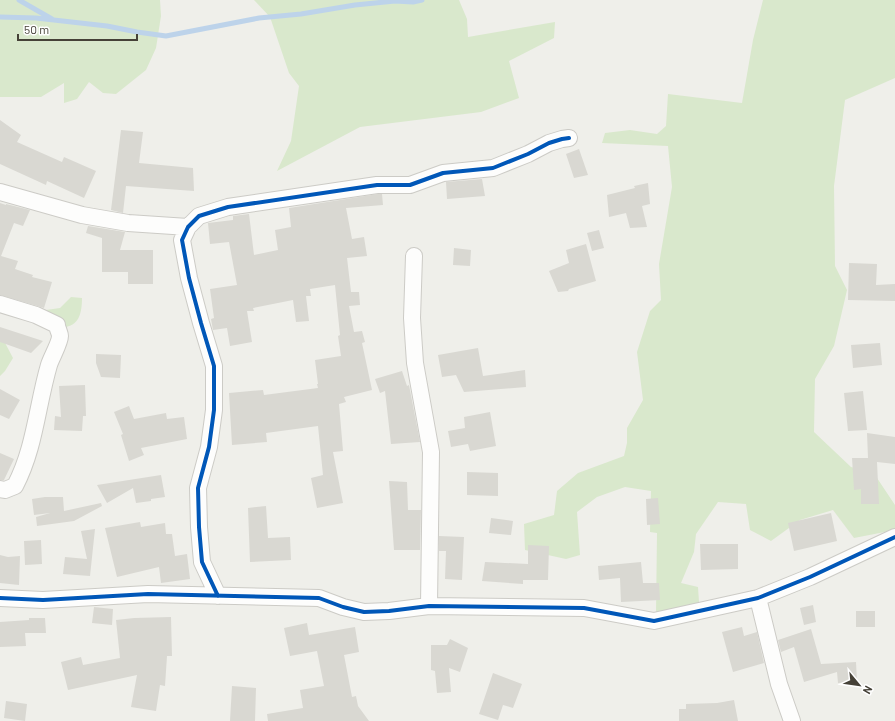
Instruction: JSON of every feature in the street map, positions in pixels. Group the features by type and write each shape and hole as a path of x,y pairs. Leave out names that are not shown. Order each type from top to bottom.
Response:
{"street":[{"path":"218,596 202,562 198,488 209,448 214,410 214,366 189,278 182,240 188,227 199,216 228,207 377,185 410,185 443,173 493,168 528,154 549,143 569,138"},
{"path":"0,192 82,215 128,223 188,227"},
{"path":"414,256 412,318 415,363 431,452 429,606"},
{"path":"0,304 36,315 56,325 60,337 49,364 39,402 30,449 23,471 15,486 5,490 0,488"},
{"path":"0,598 43,600 148,594 319,598 343,607 364,612 389,611 429,606 584,608 654,621 758,598 810,577 895,537"},
{"path":"758,598 779,684 792,721"}],"green space":[{"path":"0,0 160,0 161,16 156,48 146,70 116,94 103,93 89,82 77,99 64,103 64,83 41,97 0,97"},
{"path":"254,0 459,0 467,19 468,37 555,22 554,38 509,61 519,98 481,112 360,127 277,171 291,141 299,86 289,73 270,17"},
{"path":"763,0 895,0 895,78 845,100 834,186 835,266 847,290 834,346 815,379 814,432 851,467 873,472 895,505 895,530 854,538 833,510 800,520 771,541 750,530 746,504 718,502 696,534 694,552 681,583 698,587 699,602 687,609 656,613 657,533 650,532 651,491 625,487 597,497 577,512 580,555 566,559 525,550 524,524 554,515 557,491 578,473 624,456 627,443 627,428 643,400 637,352 650,311 661,300 659,264 672,187 668,146 602,143 605,133 630,130 657,134 666,126 668,94 742,103 753,40"},
{"path":"71,297 82,298 79,317 76,322 71,326 58,328 40,326 37,319 46,310 60,308"},
{"path":"0,338 3,339 13,358 0,376"}],"building":[{"path":"0,120 21,135 17,142 62,162 64,157 96,171 84,198 47,181 46,185 0,164"},
{"path":"121,130 143,132 139,163 193,168 194,191 126,186 123,213 111,210"},
{"path":"579,149 588,175 574,178 566,154"},
{"path":"482,179 485,196 447,199 446,182"},
{"path":"648,183 650,204 642,206 647,227 630,228 626,213 609,217 607,195"},
{"path":"382,194 383,205 346,208 352,239 364,237 367,256 347,258 351,292 359,292 360,305 349,306 354,332 362,331 365,342 362,343 372,390 344,397 346,402 339,404 343,451 333,452 343,503 317,508 311,478 323,475 318,426 266,433 267,442 232,445 229,393 263,390 264,395 318,388 315,360 341,356 338,336 340,335 335,285 310,289 311,296 306,296 309,321 296,322 293,300 253,308 254,311 247,311 252,342 230,346 227,328 213,330 211,319 214,318 210,289 237,285 229,242 210,244 208,223 233,220 233,216 249,214 254,255 278,250 275,230 291,227 289,208"},
{"path":"0,203 30,210 23,226 14,223 1,256 18,261 15,269 33,275 32,277 52,282 44,308 0,295"},
{"path":"88,226 125,232 120,250 153,250 153,284 128,284 128,272 102,272 102,238 86,233"},
{"path":"599,230 604,248 592,251 587,233"},
{"path":"586,244 596,281 569,289 568,291 558,292 549,271 569,263 566,250"},
{"path":"454,248 471,250 470,266 453,265"},
{"path":"849,263 877,264 876,285 895,284 895,301 848,300"},
{"path":"0,327 43,341 31,353 0,342"},
{"path":"880,343 882,365 853,368 851,345"},
{"path":"478,348 483,376 525,370 526,387 464,392 456,375 442,377 438,355"},
{"path":"96,354 121,355 120,378 101,377 96,363"},
{"path":"402,371 407,386 409,385 420,442 391,444 385,391 380,393 375,379"},
{"path":"85,385 86,416 83,416 82,431 54,430 55,416 61,417 59,386"},
{"path":"0,389 20,400 9,419 0,415"},
{"path":"863,391 867,430 848,431 844,393"},
{"path":"129,406 134,419 166,413 167,419 184,417 187,439 141,448 144,455 129,461 121,435 123,434 114,412"},
{"path":"490,412 496,446 470,451 468,444 451,447 448,431 465,428 464,417"},
{"path":"867,433 895,437 895,464 877,462 879,504 861,504 861,489 854,490 852,458 868,458"},
{"path":"0,453 14,459 4,480 0,480"},
{"path":"467,472 498,473 498,496 467,495"},
{"path":"161,475 165,497 151,499 151,501 136,503 133,488 107,503 97,485"},
{"path":"389,481 407,482 408,510 421,510 420,550 394,550"},
{"path":"63,497 64,511 101,503 102,506 74,521 37,526 36,517 50,513 34,515 32,499"},
{"path":"658,498 660,524 647,525 646,499"},
{"path":"266,506 268,538 290,537 291,560 250,562 248,508"},
{"path":"831,513 837,541 794,551 788,523"},
{"path":"491,518 513,521 511,535 489,533"},
{"path":"140,522 141,527 165,523 166,534 172,534 175,556 187,554 190,579 161,583 159,567 117,577 105,528"},
{"path":"95,529 90,576 63,574 65,557 87,559 81,531"},
{"path":"439,536 464,537 462,580 445,579 446,551 439,551"},
{"path":"41,540 42,564 25,565 24,541"},
{"path":"700,544 738,544 738,569 701,570"},
{"path":"528,545 549,546 548,580 523,580 523,584 482,581 485,562 528,564"},
{"path":"0,555 8,557 20,556 19,585 0,583"},
{"path":"641,562 643,583 659,583 660,600 621,602 620,578 599,580 598,566"},
{"path":"813,605 816,622 804,625 800,608"},
{"path":"94,607 113,609 112,625 92,623"},
{"path":"856,611 875,611 875,627 856,627"},
{"path":"171,617 172,656 167,656 165,686 160,685 156,711 131,707 137,675 68,690 61,662 81,657 83,665 120,658 116,620"},
{"path":"29,618 45,618 46,633 25,633 26,646 0,647 0,622 29,620"},
{"path":"307,623 309,635 355,627 359,652 344,655 352,697 356,696 358,706 369,721 268,721 267,714 303,708 300,690 324,686 317,651 290,656 284,628"},
{"path":"742,627 744,636 757,632 764,663 733,672 722,632"},
{"path":"811,629 821,664 856,662 857,682 838,683 837,672 804,682 794,647 781,652 778,640"},
{"path":"450,639 468,648 460,672 449,668 451,692 437,693 435,671 431,670 431,645 447,645"},
{"path":"493,673 522,684 513,708 503,705 498,720 479,714"},
{"path":"232,686 256,688 255,721 230,721"},
{"path":"734,700 738,721 679,721 679,709 686,709 686,704 717,703"},
{"path":"6,701 27,704 25,721 4,718"}],"waterway":[{"path":"19,0 52,19"},
{"path":"0,17 36,18 107,26 166,36 259,18 301,14 355,5 395,1 413,2 422,0"}],"cycle path":[{"path":"218,596 202,562 198,488 209,447 214,410 214,366 189,278 182,240 188,227 199,216 228,207 377,185 410,185 443,173 493,168 528,154 549,143 569,138"},
{"path":"0,598 43,600 148,594 319,598 343,607 364,612 389,611 429,606 584,608 654,621 758,598 810,577 895,537"}]}
